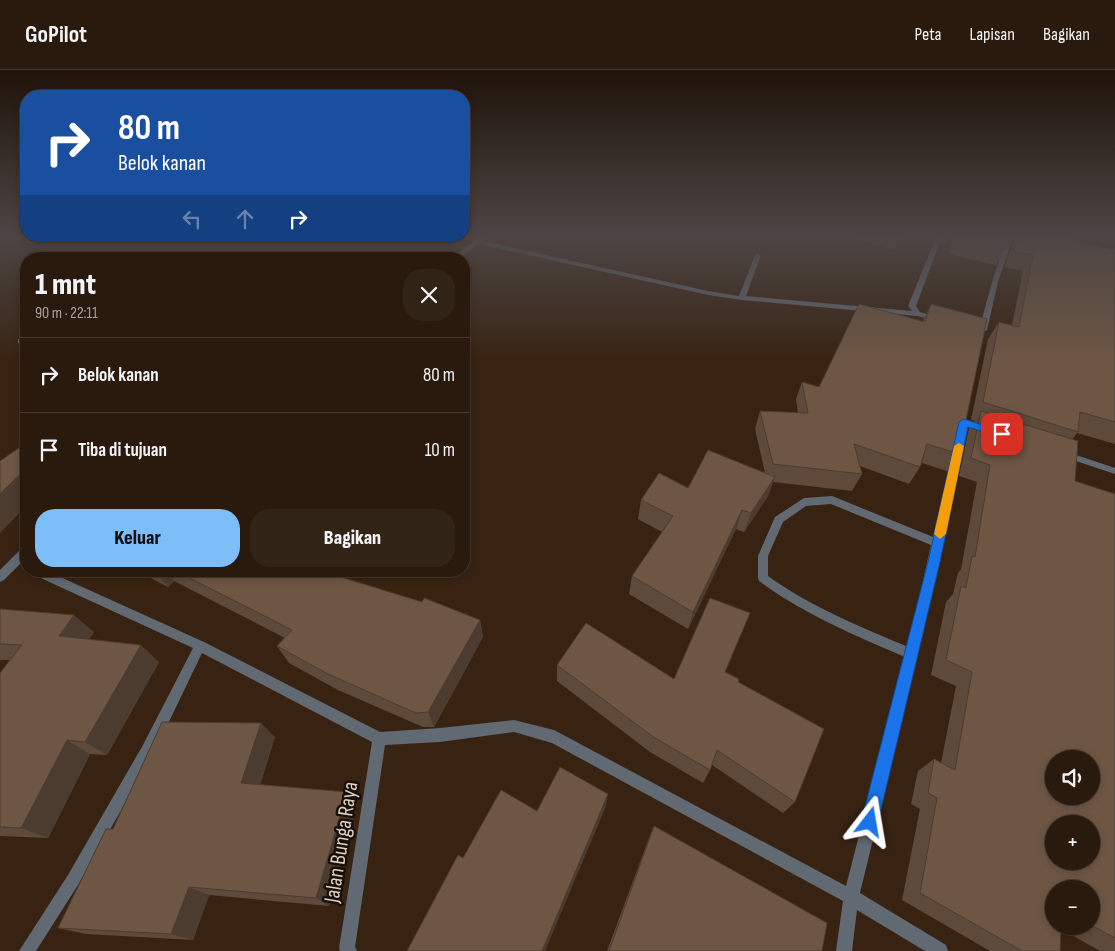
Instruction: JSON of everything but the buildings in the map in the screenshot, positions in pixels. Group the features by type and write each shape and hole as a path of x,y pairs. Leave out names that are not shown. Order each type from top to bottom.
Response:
{"street":[{"path":"641,278 742,298 916,314 945,321"},
{"path":"742,298 749,278"},
{"path":"916,314 912,306 922,278"},
{"path":"982,339 996,278"},
{"path":"974,328 983,330"},
{"path":"844,951 851,897 912,654 962,432"},
{"path":"1058,452 1115,471"},
{"path":"912,654 806,608 780,592 763,578 763,556 778,520 804,502 813,501 832,500 938,543"},
{"path":"0,578 20,557"},
{"path":"15,562 20,564"},
{"path":"49,577 200,646 379,739 440,736 514,726 554,737 851,897 940,951"},
{"path":"27,951 73,880 143,759 200,646"},
{"name":"Jalan Bunga Raya","path":"349,951 347,948 379,739"}],"slow traffic":[{"path":"940,534 959,446"}],"route":[{"path":"870,822 934,562 964,422 1002,434"}]}
